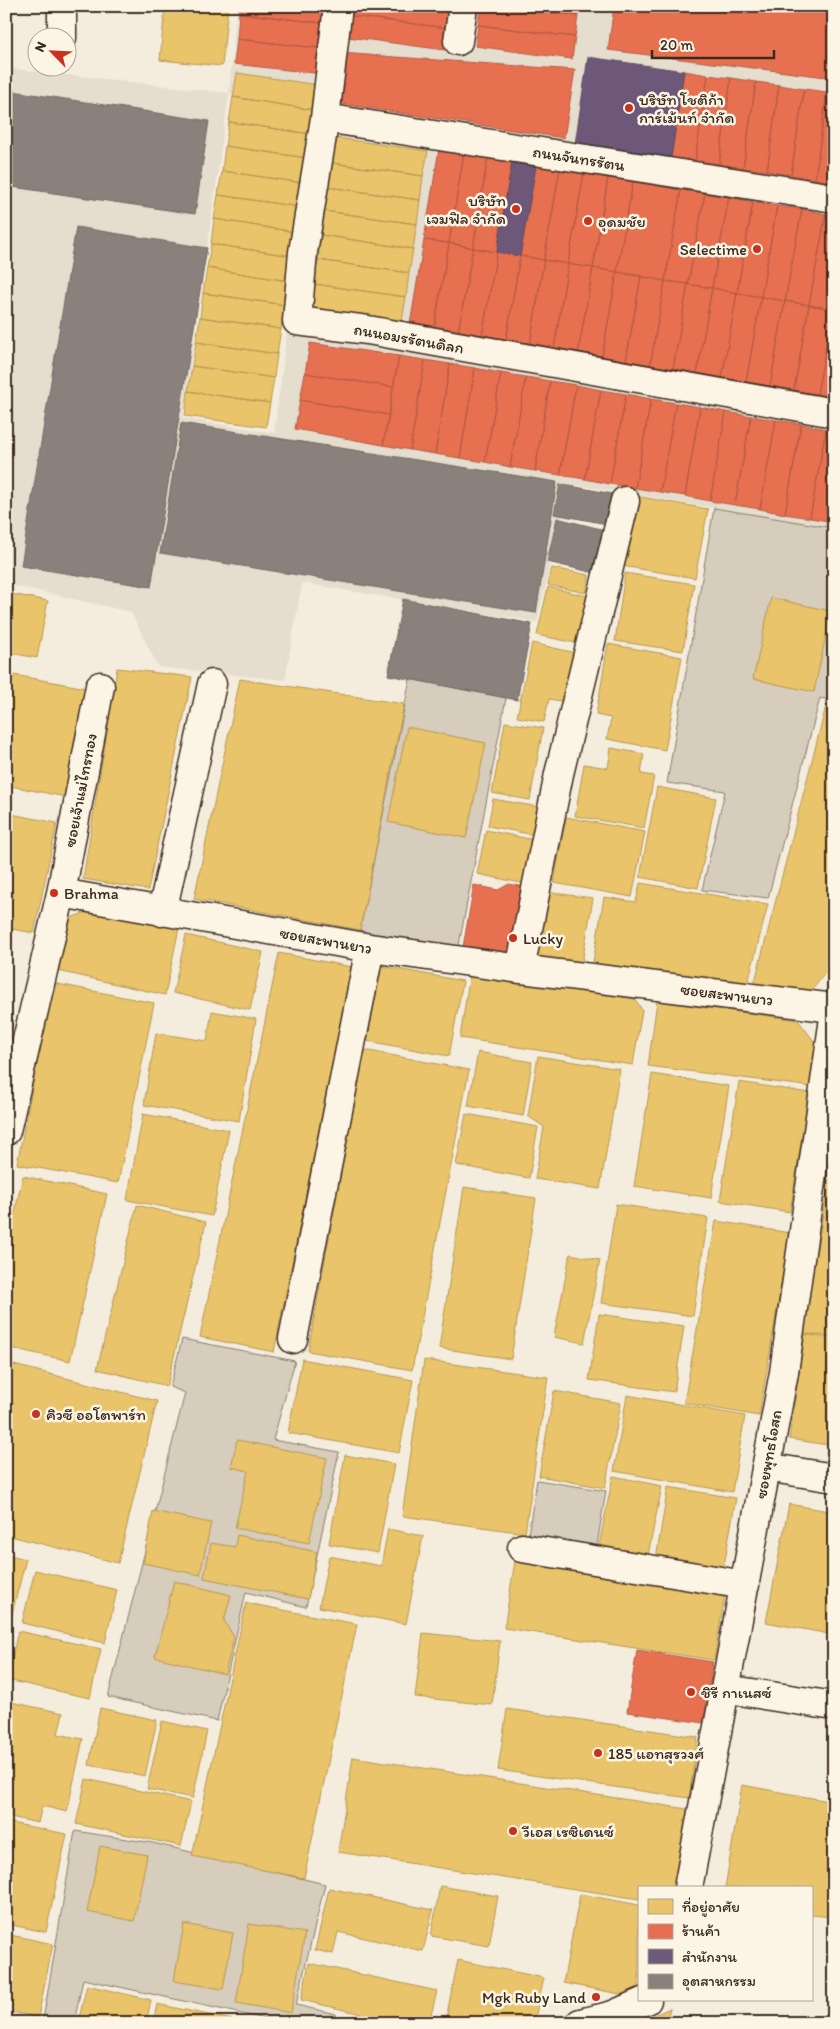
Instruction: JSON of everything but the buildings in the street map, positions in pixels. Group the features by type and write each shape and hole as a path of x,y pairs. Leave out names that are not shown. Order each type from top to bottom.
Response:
{"street":[{"path":"62,6 62,28"},
{"name":"ถนนอมรรัตนดิลก","path":"338,6 325,118 303,252 297,320 368,330 834,413"},
{"path":"458,40 463,6"},
{"name":"ถนนจันทรรัตน","path":"325,118 834,198"},
{"path":"520,969 559,774 625,502"},
{"path":"162,912 212,684"},
{"name":"ซอยเจ้าแม่ไทรทอง","path":"61,893 100,686"},
{"path":"6,1131 61,893"},
{"name":"ซอยสะพานยาว","path":"61,893 370,948 520,969 834,1008"},
{"path":"293,1339 370,948"},
{"name":"ซอยพุทธโอสถ","path":"688,1886 784,1372 834,1018"},
{"path":"766,1467 834,1478"},
{"path":"522,1548 745,1585"},
{"path":"726,1689 834,1706"},
{"path":"580,2023 612,2015 642,2002"}],"shaded area":[{"path":"237,6 834,6 834,528 569,484 537,622 302,583 285,680 158,667 131,612 6,584 6,68 28,70 28,78 78,78 78,76 229,93","holes":["229,93 316,106 274,433 183,418"]},
{"path":"714,508 834,528 834,701 820,698 768,898 702,890 725,791 667,783"},
{"path":"410,679 506,698 458,950 365,933 360,930"},
{"path":"182,1339 295,1361 273,1440 339,1452 306,1607 246,1592 217,1721 108,1697 185,1393 170,1387"},
{"path":"537,1480 606,1491 596,1551 527,1541"},
{"path":"75,1831 153,1843 325,1884 296,2005 336,2014 334,2023 270,2023 270,2020 83,1979 74,2023 43,2020"}],"place":[{"name":"บริษัท โชติก้า การ์เม้นท์ จำกัด","path":"629,108"},
{"name":"บริษัท เจมฟิล จํากัด","path":"516,209"},
{"name":"อุดมชัย","path":"588,221"},
{"name":"Selectime","path":"757,249"},
{"name":"Brahma","path":"54,893"},
{"name":"Lucky","path":"513,938"},
{"name":"คิวซี ออโตพาร์ท","path":"36,1414"},
{"name":"ชิรี กาเนสซ์","path":"691,1692"},
{"name":"185 แอทสุรวงศ์","path":"598,1753"},
{"name":"วีเอส เรซิเดนซ์","path":"513,1831"},
{"name":"Mgk Ruby Land","path":"596,1997"}]}
